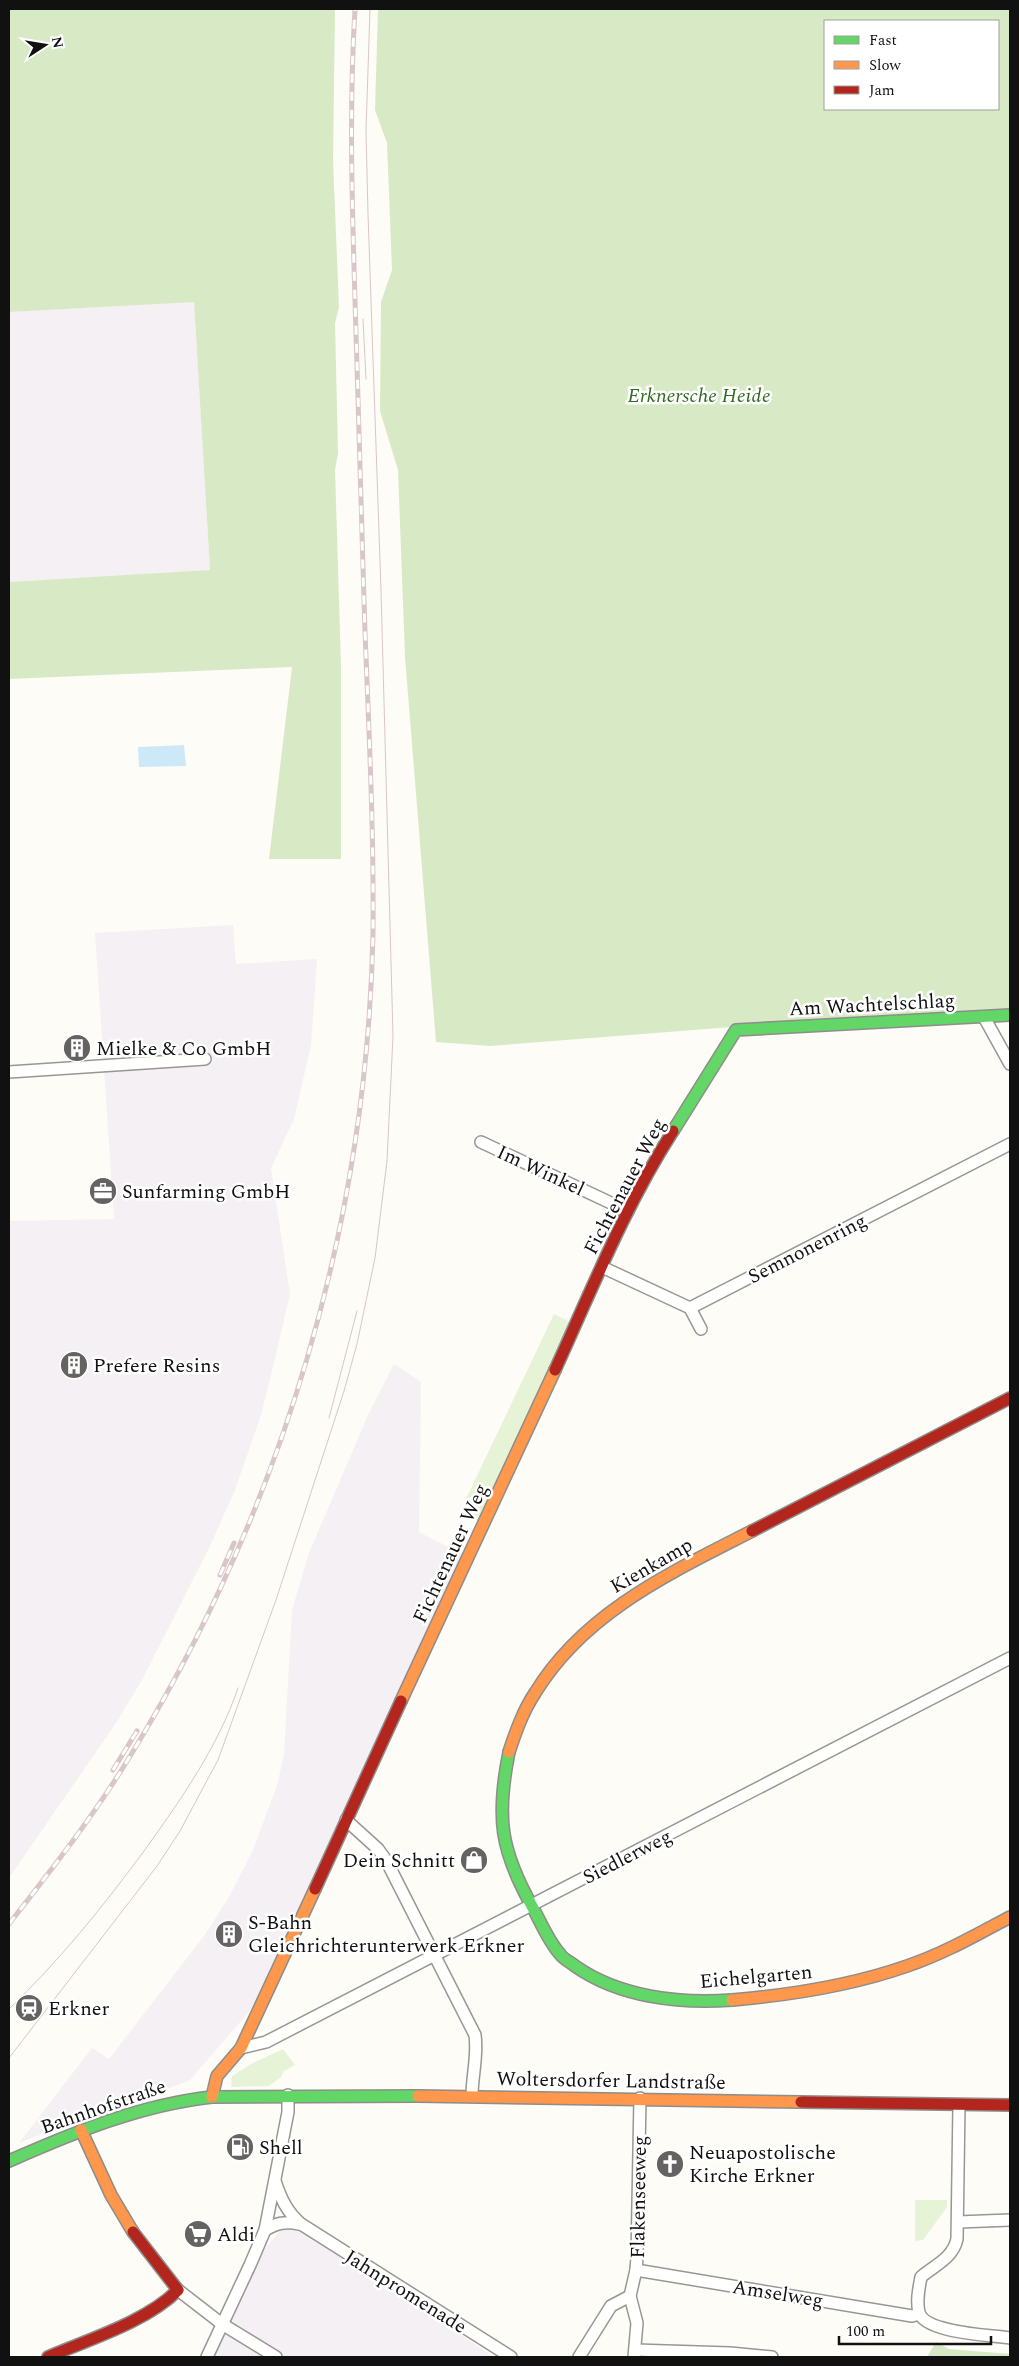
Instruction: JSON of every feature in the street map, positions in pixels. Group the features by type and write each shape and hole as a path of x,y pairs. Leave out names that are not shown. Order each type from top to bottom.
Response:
{"street":[{"name":"Am Wachtelschlag","path":"736,1030 1010,1015"},
{"path":"984,1017 1010,1064"},
{"name":"Fichtenauer Weg","path":"212,2096 215,2077 241,2048 628,1212 653,1162 736,1030"},
{"path":"9,1072 206,1059"},
{"name":"Im Winkel","path":"481,1142 628,1212"},
{"name":"Semnonenring","path":"690,1308 1010,1144"},
{"path":"602,1267 690,1308 701,1329"},
{"name":"Kienkamp","path":"532,1904 506,1851 501,1824 505,1771 510,1748 532,1695 546,1676 585,1632 614,1607 655,1581 1010,1398"},
{"name":"Siedlerweg","path":"241,2048 266,2042 1010,1658"},
{"path":"346,1820 378,1849 386,1860 475,2035 477,2050 472,2081 472,2096"},
{"name":"Eichelgarten","path":"532,1904 560,1955 583,1974 606,1984 644,1994 700,2000 739,1999 797,1993 856,1982 928,1958 1010,1917"},
{"path":"207,2357 265,2230 288,2112 288,2095"},
{"name":"Woltersdorfer Landstraße","path":"212,2096 472,2096 959,2105 1010,2104"},
{"name":"Bahnhofstraße","path":"9,2161 81,2130 158,2104 180,2099 212,2096"},
{"name":"Flakenseeweg","path":"640,2098 636,2270 630,2296 636,2323 634,2353 730,2353 770,2357"},
{"path":"959,2105 958,2222 955,2248 948,2256 921,2277 917,2303 919,2314 923,2320 939,2328 1010,2338"},
{"path":"81,2130 113,2203 147,2255 178,2290 222,2324 276,2357"},
{"name":"Jahnpromenade","path":"276,2181 281,2199 291,2215 301,2224 511,2357"},
{"path":"958,2222 1010,2220"},
{"path":"265,2230 275,2224 287,2221 301,2224"},
{"name":"Amselweg","path":"636,2270 912,2316 919,2314"},
{"path":"48,2357 117,2328 166,2302 178,2290"},
{"path":"579,2357 611,2306 630,2296"}],"shaded area":[{"path":"194,301 210,571 9,582 9,312"},
{"name":"Prefere Resins","path":"233,925 236,964 317,959 311,1045 294,1119 271,1168 290,1294 274,1363 261,1415 235,1490 209,1548 142,1680 116,1723 9,1878 9,1221 114,1219 95,933"},
{"path":"394,1364 421,1382 419,1532 466,1556 260,1999 190,2080 135,2097 19,2143 92,2048 109,2059 204,1936 229,1897 253,1850 277,1786 284,1754 292,1610 309,1553 368,1415"},
{"path":"287,2223 300,2227 494,2357 210,2357 258,2257"}],"green space":[{"path":"9,9 335,9 333,161 339,307 335,323 338,453 335,470 341,665 341,859 269,859 292,667 9,679 9,582 210,570 194,302 9,312"},
{"name":"Erknersche Heide","path":"378,9 1010,9 1010,1009 732,1027 490,1046 436,1042 405,657 398,470 380,411 381,302 392,270 387,143 375,110"},
{"path":"554,1314 570,1322 479,1521 469,1517 465,1501"},
{"path":"283,2049 295,2065 284,2071 281,2077 269,2086 231,2087 232,2076 251,2064"},
{"path":"915,2200 947,2200 947,2207 923,2240 915,2241"},
{"path":"936,2342 949,2349 1010,2354 1010,2357 927,2357"}],"water":[{"path":"184,745 186,766 139,767 138,747"}],"tram line":[{"path":"9,2058 157,1866 180,1831 218,1760 276,1600 344,1391 357,1344 375,1258 387,1161 393,1036 366,131 370,9"},
{"path":"363,319 366,379"},
{"path":"329,1418 357,1311"},
{"path":"9,2009 80,1933 158,1832 209,1752 230,1710 238,1688"}],"railway":[{"path":"9,1924 89,1819 132,1753 185,1659 233,1561 273,1461 307,1359 334,1255 354,1149 367,1041 373,933 371,782 352,191 352,82 355,9"},
{"path":"220,1575 234,1543"},
{"path":"113,1770 137,1731"}],"traffic: fast":[{"path":"673,1131 736,1030 1010,1015"},
{"path":"509,1752 502,1815 507,1850 522,1887 549,1938 561,1956 592,1977 630,1991 650,1996 691,2001 732,2000"},
{"path":"9,2161 108,2121 159,2106 185,2101 212,2097 418,2096"}],"traffic: slow":[{"path":"401,1701 555,1370"},
{"path":"509,1752 520,1721 531,1700 555,1664 578,1639 632,1597 691,1562 752,1531"},
{"path":"212,2097 217,2076 241,2048 315,1889"},
{"path":"732,2000 820,1989 886,1973 934,1956 1010,1917"},
{"path":"418,2096 801,2102"},
{"path":"81,2130 111,2195 133,2232"}],"traffic: jam":[{"path":"555,1370 624,1218 673,1131"},
{"path":"752,1531 1010,1398"},
{"path":"315,1889 401,1701"},
{"path":"801,2102 1010,2105"},
{"path":"48,2357 134,2321 165,2301 178,2290 133,2232"}],"place":[{"name":"Mielke & Co GmbH","path":"77,1048"},
{"name":"Sunfarming GmbH","path":"103,1191"},
{"name":"Prefere Resins","path":"74,1365"},
{"name":"Dein Schnitt","path":"474,1860"},
{"name":"S-Bahn Gleichrichterunterwerk Erkner","path":"229,1934"},
{"name":"Erkner","path":"29,2008"},
{"name":"Shell","path":"240,2147"},
{"name":"Neuapostolische Kirche Erkner","path":"670,2164"},
{"name":"Aldi","path":"198,2234"}]}
